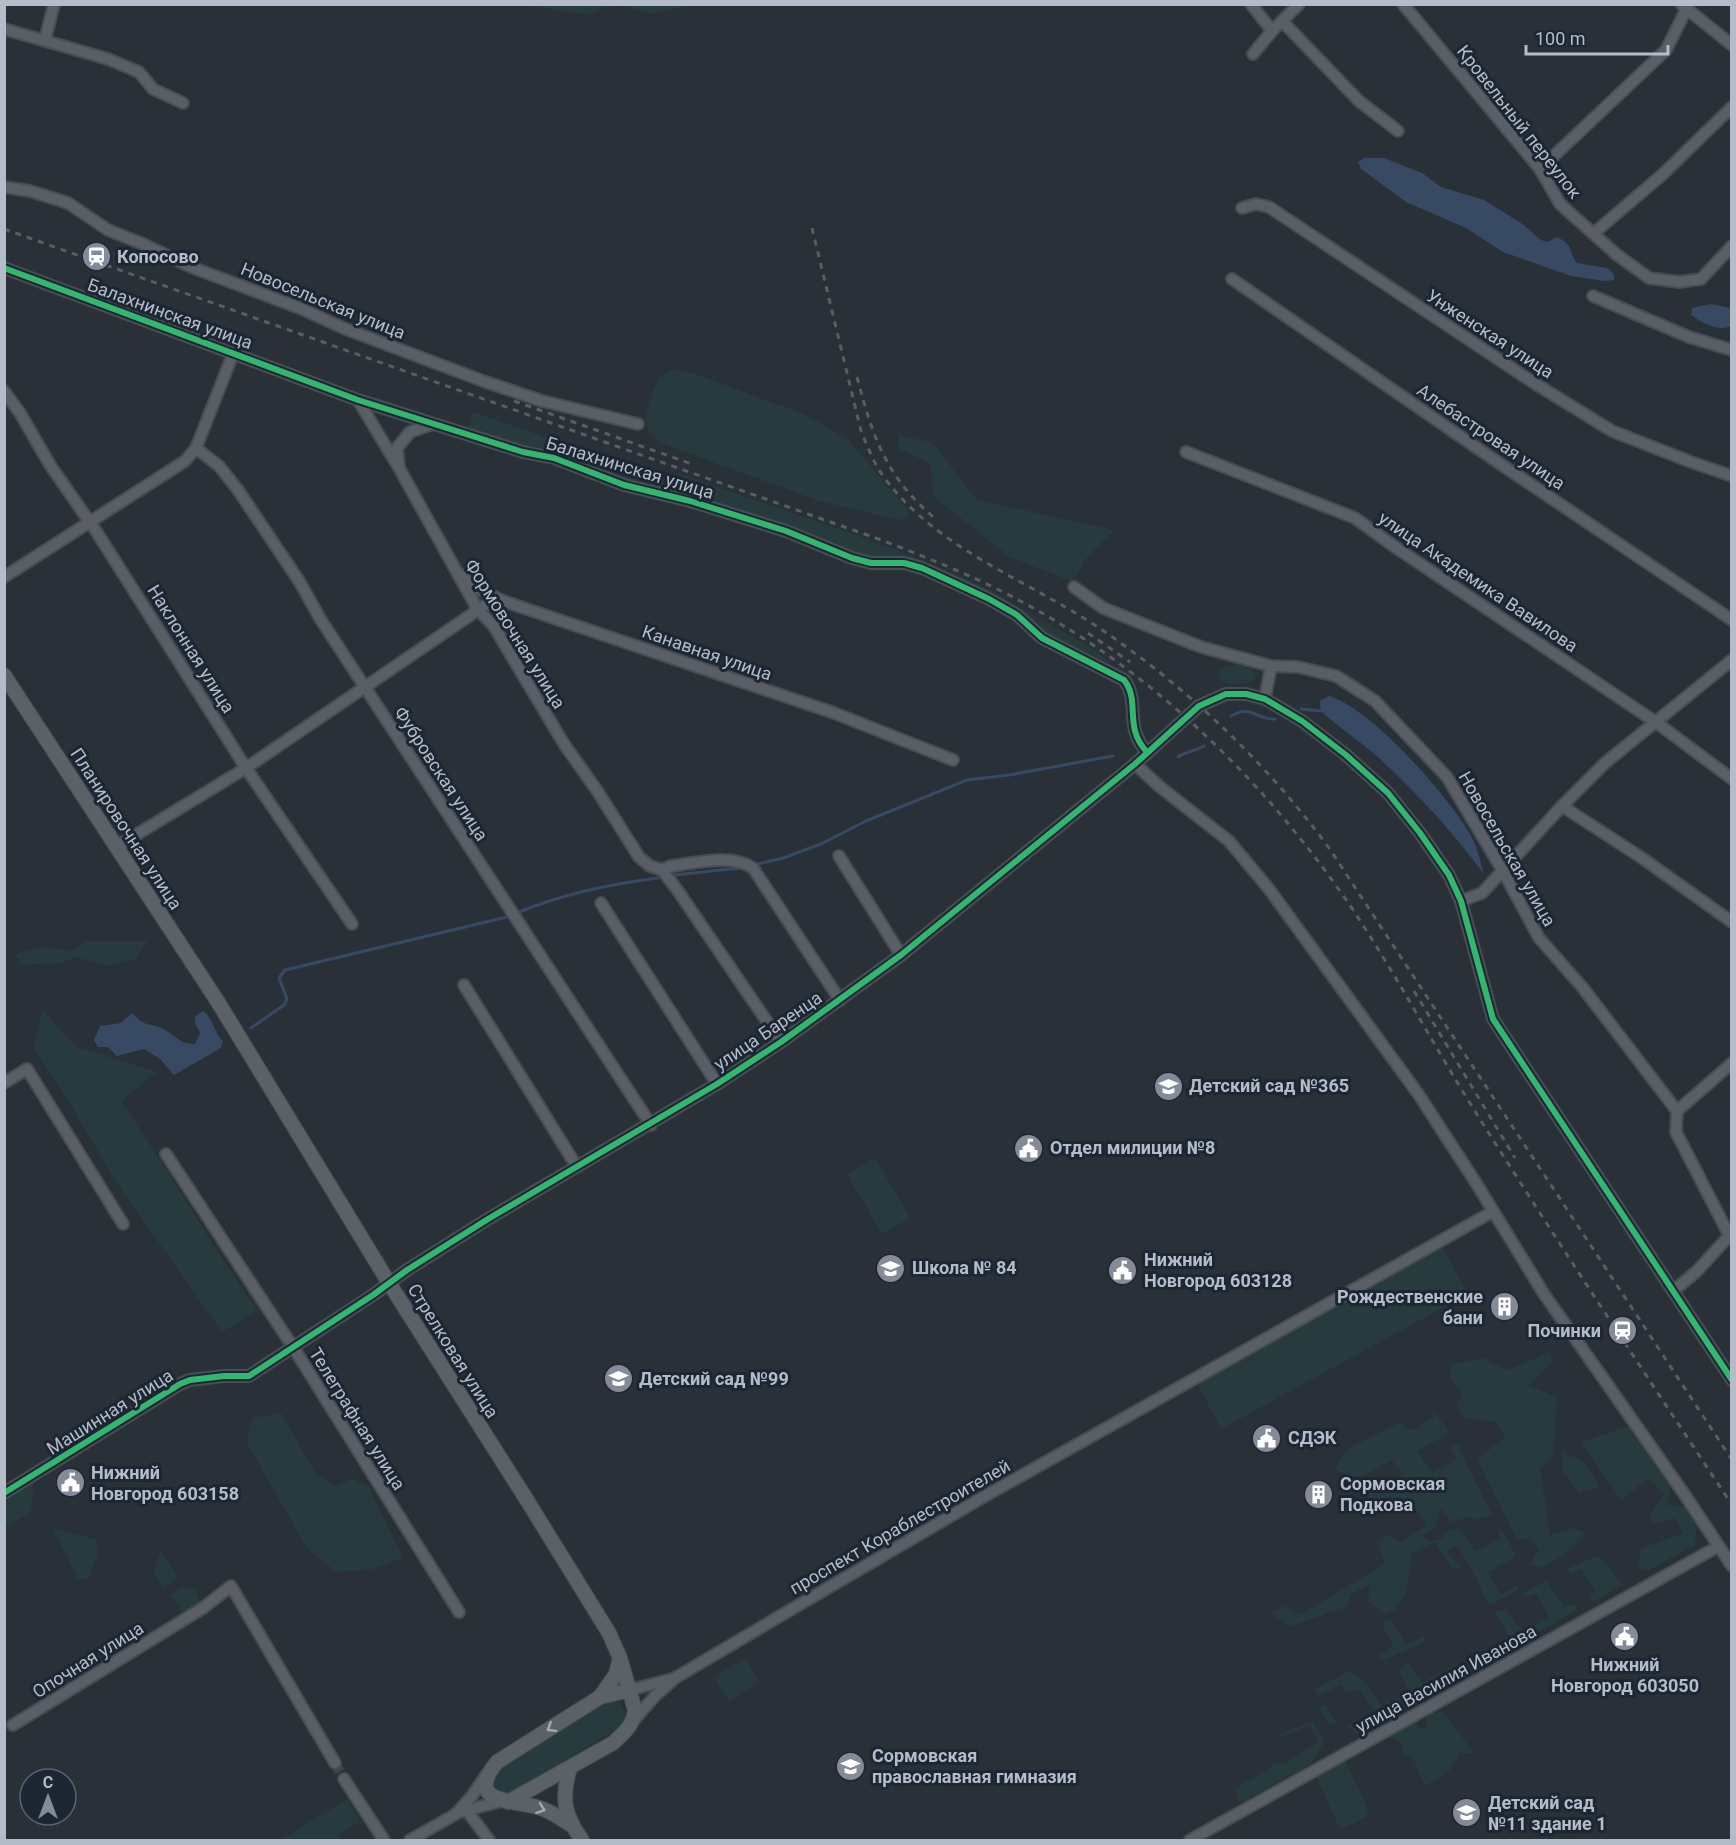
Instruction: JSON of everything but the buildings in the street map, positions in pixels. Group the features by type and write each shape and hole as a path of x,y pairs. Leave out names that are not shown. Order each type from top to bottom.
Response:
{"main road":[{"name":"Планировочная улица","path":"4,675 218,1002"},
{"name":"Стрелковая улица","path":"218,1002 389,1283 609,1633 630,1690 635,1710 634,1720"},
{"path":"600,1697 616,1674 620,1658"},
{"path":"571,1825 554,1814 534,1806 494,1798 486,1783 487,1774 496,1762 600,1697 630,1690"},
{"path":"505,1801 613,1743 628,1730 634,1720"},
{"path":"570,1768 565,1785 564,1801 571,1825 582,1840"}],"street":[{"path":"45,40 54,4"},
{"path":"1251,4 1272,31"},
{"path":"1253,54 1299,4"},
{"name":"Кровельный переулок","path":"1403,4 1540,169 1560,204 1616,254 1648,278 1679,282 1701,279 1731,246"},
{"path":"1540,169 1666,50 1684,6 1731,45"},
{"path":"1282,21 1359,101 1398,131"},
{"path":"4,29 108,60 139,72 153,89 183,103"},
{"path":"1594,233 1663,174 1731,107"},
{"name":"Новосельская улица","path":"4,187 30,191 68,203 108,230 191,267 483,381 542,401 638,424"},
{"name":"Унженская улица","path":"1242,208 1256,204 1269,207 1534,383 1612,431 1731,476"},
{"name":"Балахнинская улица","path":"4,268 358,400 524,452 554,458 624,485 690,501 786,531 852,558 871,562 904,563 922,568 989,598 1017,615 1042,638 1124,680 1130,687 1135,734 1147,752"},
{"name":"Алебастровая улица","path":"1232,279 1731,620"},
{"path":"1593,296 1689,337 1731,350"},
{"path":"4,577 185,460 196,448 234,354"},
{"name":"Наклонная улица","path":"4,391 246,768 352,924"},
{"name":"Формовочная улица","path":"358,400 399,468 478,610 493,625 564,744 639,857 650,866 662,870 781,1042"},
{"path":"399,468 397,448 410,432 434,424"},
{"name":"Фубровская улица","path":"196,448 219,466 238,490 299,581 321,620 499,895 651,1125"},
{"name":"улица Академика Вавилова","path":"1186,452 1355,518 1657,723 1731,778"},
{"name":"Канавная улица","path":"455,570 477,588 503,601 834,713 953,760"},
{"name":"Новосельская улица","path":"1074,587 1103,608 1201,647 1270,666 1298,667 1336,676 1375,701 1447,777 1503,871 1539,938 1583,988 1677,1111"},
{"path":"116,847 246,768 487,604 503,601"},
{"path":"1461,901 1482,893 1605,763 1657,723 1731,660"},
{"path":"1270,666 1265,699 1302,721 1346,755 1388,793 1420,832 1449,875 1461,901 1493,1019 1731,1380"},
{"name":"улица Баренца","path":"389,1283 510,1206 651,1125 781,1042 901,955 1135,764 1192,712 1212,699 1226,694 1246,694 1265,699"},
{"path":"1135,764 1160,787 1230,841 1254,870 1419,1095 1544,1294 1731,1566"},
{"path":"1562,806 1642,858 1731,922"},
{"path":"839,856 901,955"},
{"path":"662,870 671,866 734,860 753,868 840,1000"},
{"path":"601,903 717,1084"},
{"path":"464,985 577,1167"},
{"path":"1673,1292 1696,1272 1730,1234 1676,1132 1677,1111 1731,1063"},
{"path":"4,1083 27,1069 123,1224"},
{"name":"Телеграфная улица","path":"166,1154 293,1347 459,1612"},
{"name":"проспект Кораблестроителей","path":"634,1720 675,1678 985,1496 1492,1212"},
{"name":"Машинная улица","path":"4,1493 180,1384 190,1380 224,1376 249,1376 389,1283"},
{"name":"улица Василия Иванова","path":"1190,1840 1719,1546"},
{"name":"Опочная улица","path":"13,1725 180,1623 231,1586 336,1763"},
{"path":"630,1690 675,1678"},
{"path":"461,1812 487,1774"},
{"path":"344,1779 384,1840"},
{"path":"410,1840 461,1812 505,1801"},
{"path":"461,1812 489,1840"}],"green space":[{"path":"690,4 651,14 622,5 606,7 587,15 524,5"},
{"path":"674,369 693,373 806,415 849,440 907,509 909,514 907,518 899,520 819,501 661,443 650,433 646,419 647,412 659,377"},
{"path":"473,412 674,483 678,473 930,563 986,589 1077,640 1106,659 1119,674 1040,633 967,585 869,558 467,430"},
{"path":"898,436 932,442 977,500 1114,530 1085,560 1073,582 1010,557 933,496 931,464 898,448"},
{"path":"1242,664 1252,668 1256,674 1254,680 1229,684 1218,675 1224,667"},
{"path":"86,941 147,941 136,959 106,966 76,957 59,963 23,965 14,954 40,947 72,951"},
{"path":"43,1010 75,1046 157,1072 121,1101 257,1310 222,1332 116,1182 66,1097 33,1047"},
{"path":"875,1158 910,1218 882,1234 847,1174"},
{"path":"1439,1242 1468,1294 1221,1429 1195,1379"},
{"path":"1550,1352 1553,1363 1528,1385 1557,1397 1553,1456 1540,1469 1550,1535 1574,1528 1586,1533 1563,1556 1539,1568 1530,1564 1540,1549 1529,1538 1517,1539 1477,1459 1505,1438 1496,1422 1465,1418 1456,1405 1462,1395 1449,1377 1453,1364 1483,1358 1507,1370"},
{"path":"1433,1411 1448,1430 1446,1435 1417,1451 1433,1473 1457,1459 1450,1447 1457,1444 1492,1515 1474,1520 1468,1517 1452,1522 1441,1508 1435,1528 1422,1535 1429,1542 1441,1539 1450,1529 1461,1530 1475,1551 1500,1539 1497,1531 1504,1533 1516,1556 1488,1572 1500,1594 1517,1586 1519,1589 1490,1606 1456,1545 1447,1552 1461,1567 1458,1569 1451,1567 1435,1542 1411,1554 1404,1597 1394,1610 1386,1615 1368,1602 1370,1585 1351,1594 1348,1606 1289,1627 1271,1612 1284,1606 1300,1615 1385,1564 1377,1542 1388,1535 1401,1542 1427,1526 1410,1499 1386,1512 1371,1510 1367,1491 1402,1475 1392,1460 1358,1476 1344,1474 1335,1469 1346,1450 1400,1423 1412,1430 1433,1417"},
{"path":"281,1413 315,1472 336,1487 352,1478 369,1488 403,1558 373,1569 336,1572 306,1547 246,1441 252,1418"},
{"path":"1628,1426 1670,1487 1667,1505 1687,1507 1696,1526 1695,1545 1649,1570 1638,1569 1640,1549 1683,1533 1675,1518 1654,1524 1650,1514 1664,1494 1649,1478 1621,1500 1581,1442"},
{"path":"1562,1452 1583,1461 1600,1487 1579,1493 1562,1470"},
{"path":"34,1483 31,1513 5,1526 5,1501"},
{"path":"53,1528 97,1540 97,1556 90,1571 90,1578 79,1580"},
{"path":"161,1551 178,1578 163,1587 153,1572"},
{"path":"1596,1556 1608,1565 1622,1585 1594,1602 1588,1597 1595,1591 1581,1569 1571,1574 1567,1569"},
{"path":"1546,1581 1565,1607 1574,1604 1577,1610 1531,1636 1510,1637 1494,1612 1506,1609 1522,1632 1549,1617 1536,1593 1524,1598 1523,1593"},
{"path":"181,1587 195,1590 203,1608 185,1614 170,1596"},
{"path":"1390,1619 1406,1644 1424,1636 1425,1642 1382,1661 1380,1655 1393,1645 1381,1623"},
{"path":"1480,1654 1485,1662 1357,1733 1347,1727 1374,1711 1360,1689 1345,1693 1342,1684 1318,1696 1315,1689 1350,1671 1367,1684 1382,1707 1409,1691 1398,1670 1408,1663 1422,1682"},
{"path":"746,1658 759,1682 729,1701 713,1677"},
{"path":"612,1699 623,1707 625,1715 619,1727 514,1792 504,1794 496,1789 492,1780 495,1770 601,1702"},
{"path":"1325,1704 1336,1723 1329,1724 1318,1707"},
{"path":"1442,1711 1474,1753 1459,1753 1449,1771 1425,1786 1411,1754 1405,1755 1401,1742 1383,1735 1414,1720 1420,1729 1427,1727 1427,1714"},
{"path":"1313,1721 1324,1742 1312,1763 1239,1803 1236,1788 1272,1767 1272,1763 1283,1764 1319,1742 1310,1725 1280,1738 1278,1735"},
{"path":"1344,1759 1367,1806 1367,1817 1343,1828 1339,1827 1316,1776"},
{"path":"347,1799 360,1821 338,1835 341,1840 280,1840"}],"water":[{"path":"1364,158 1384,158 1422,173 1441,187 1484,200 1521,223 1541,240 1548,242 1557,237 1563,240 1569,246 1577,263 1607,268 1614,274 1614,280 1605,281 1571,276 1503,252 1466,228 1406,202 1361,169 1358,162"},
{"path":"1711,304 1731,308 1731,326 1715,327 1691,315 1692,308"},
{"path":"1329,696 1366,717 1427,777 1470,834 1484,874 1447,828 1407,785 1372,752 1321,711 1320,701"},
{"path":"203,1011 223,1041 221,1048 174,1075 160,1059 144,1049 117,1056 108,1047 98,1047 94,1040 100,1026 121,1023 132,1013 145,1023 165,1030 182,1041 195,1044 200,1033 195,1017"}],"waterway":[{"path":"1301,709 1321,711"},
{"path":"1231,716 1249,712 1275,719"},
{"path":"1178,757 1204,746"},
{"path":"758,864 783,858 821,844 866,821 967,780 1009,775 1113,756"},
{"path":"674,875 741,868"},
{"path":"519,912 587,890 658,878"},
{"path":"251,1028 284,1005 287,999 279,978 285,970 507,917"}],"tunnel":[{"path":"335,1763 344,1779"}],"railway":[{"path":"812,228 861,431 875,463 886,480 909,506 962,548 1080,615 1170,681 1228,732 1281,788 1329,848 1732,1460"},
{"path":"4,229 884,541 1005,593 1056,621 1105,654 1152,689 1196,727 1278,811 1315,857 1367,931 1483,1124 1732,1505"},
{"path":"857,377 869,419 884,456 905,489 937,520"},
{"path":"514,401 692,464"},
{"path":"1088,633 1130,662"},
{"path":"1414,991 1515,1158"}],"cycle path":[{"path":"4,268 358,400 523,452 554,458 624,485 690,501 786,531 852,558 871,563 904,563 922,568 989,599 1017,615 1042,638 1124,680 1129,688 1136,733 1147,752"},
{"path":"4,1493 180,1384 190,1380 224,1376 249,1376 373,1295 407,1270 488,1219 717,1084 781,1042 901,955 1135,764 1199,706 1226,694 1246,694 1265,699 1302,721 1346,755 1388,793 1420,833 1449,875 1461,901 1493,1019 1732,1380"}],"place":[{"name":"Копосово","path":"96,257"},
{"name":"Детский сад №365","path":"1168,1086"},
{"name":"Отдел милиции №8","path":"1029,1148"},
{"name":"Школа № 84","path":"891,1268"},
{"name":"Нижний Новгород 603128","path":"1123,1270"},
{"name":"Рождественские бани","path":"1504,1307"},
{"name":"Починки","path":"1622,1331"},
{"name":"Детский сад №99","path":"618,1379"},
{"name":"СДЭК","path":"1267,1438"},
{"name":"Нижний Новгород 603158","path":"70,1483"},
{"name":"Сормовская Подкова","path":"1319,1494"},
{"name":"Нижний Новгород 603050","path":"1625,1636"},
{"name":"Сормовская православная гимназия","path":"851,1766"},
{"name":"Детский сад №11 здание 1","path":"1467,1813"}]}
